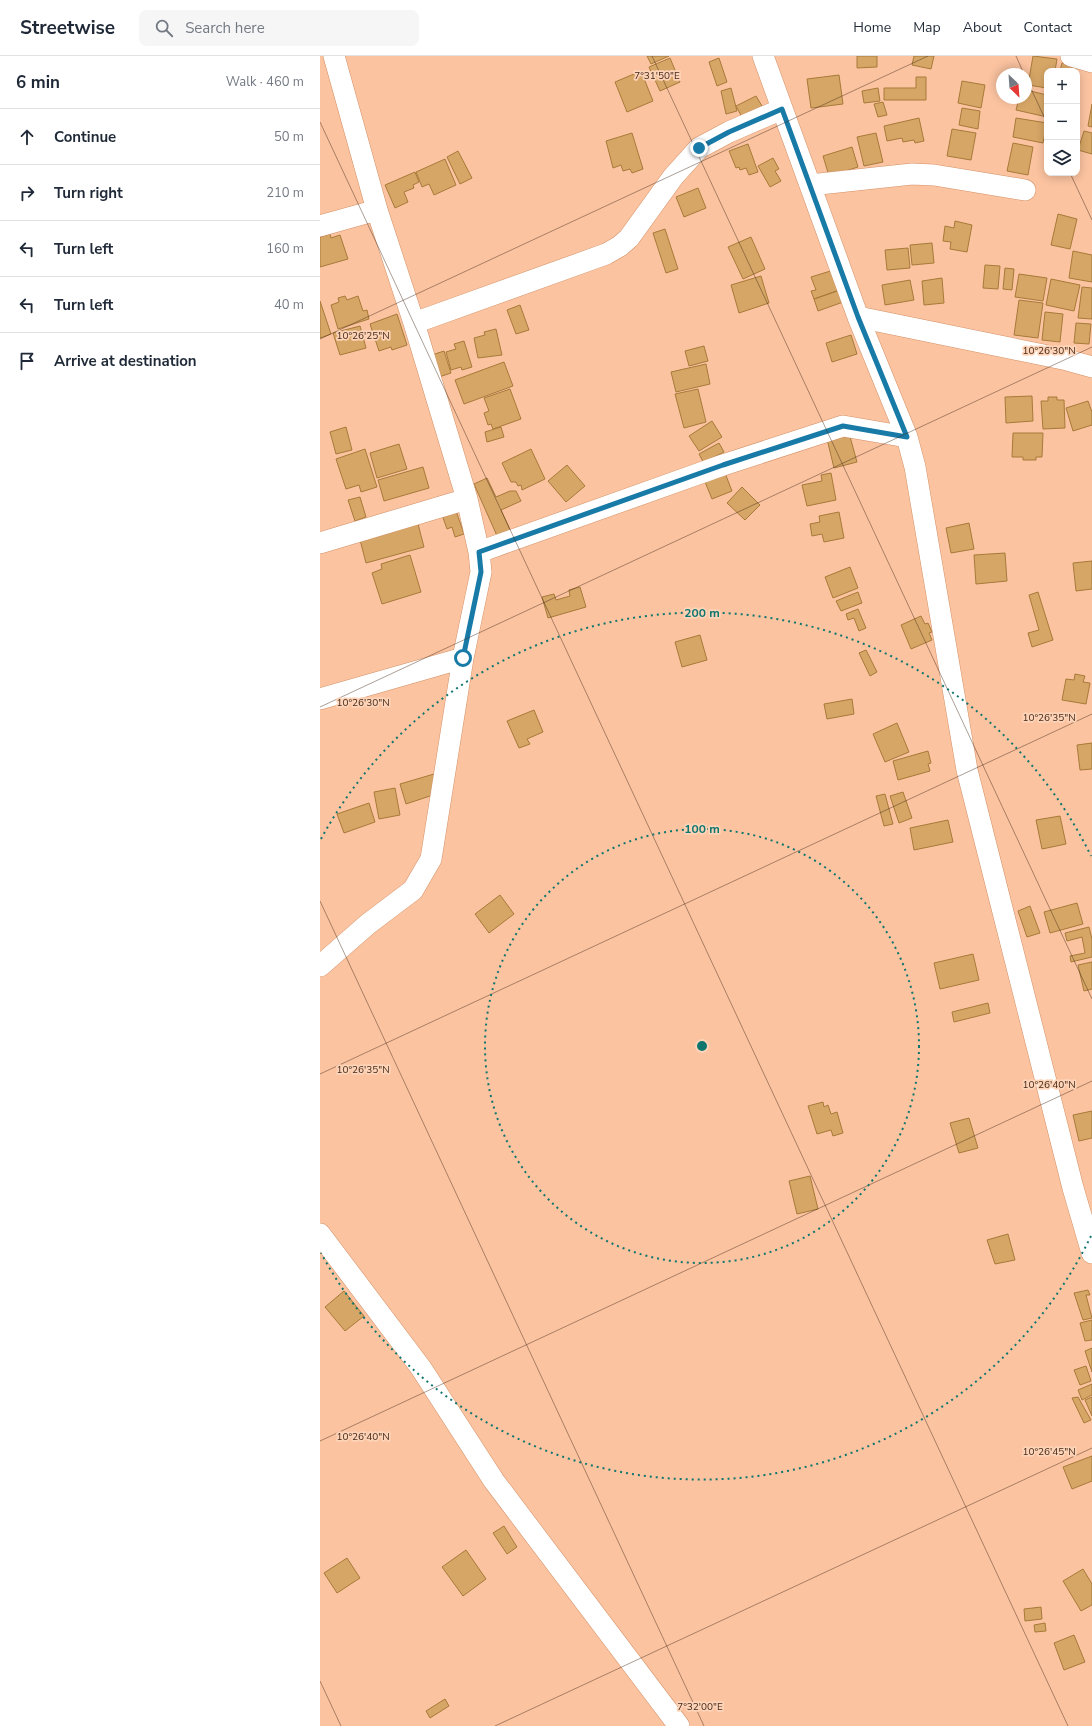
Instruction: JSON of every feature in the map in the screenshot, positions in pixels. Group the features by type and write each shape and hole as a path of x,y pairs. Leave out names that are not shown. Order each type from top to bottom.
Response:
{"street":[{"path":"320,966 368,924 413,890 431,859 463,658 481,572 479,552 467,499 414,322 377,210 334,56"},
{"path":"763,56 858,317 907,437 915,467 967,770 1073,1188 1092,1253"},
{"path":"1071,56 1092,62"},
{"path":"414,322 606,254 620,246 629,238 673,177 699,148 729,132 782,109"},
{"path":"810,185 912,174 934,175 1025,190"},
{"path":"320,226 377,210"},
{"path":"858,317 1055,357 1092,367"},
{"path":"479,552 723,465 843,426 907,437"},
{"path":"320,543 467,499"},
{"path":"320,699 463,658"},
{"path":"320,1234 421,1368 494,1481 679,1726"}],"building":[{"path":"647,56 669,56 651,64"},
{"path":"857,56 877,56 877,67 857,68"},
{"path":"914,56 934,56 931,69 912,65"},
{"path":"1033,56 1057,59 1056,68 1044,68 1044,88 1032,86 1031,68"},
{"path":"670,58 680,82 660,91 649,67"},
{"path":"719,58 727,82 717,86 709,62"},
{"path":"1062,63 1077,65 1076,68 1061,68"},
{"path":"641,71 653,101 627,112 615,82"},
{"path":"839,75 843,104 811,108 807,79"},
{"path":"916,77 926,77 926,100 884,100 884,88 916,88"},
{"path":"962,81 985,85 981,108 958,103"},
{"path":"731,88 737,111 726,114 721,91"},
{"path":"878,88 880,101 864,103 862,91"},
{"path":"1032,91 1044,94 1044,116 1016,110 1018,104 1032,104"},
{"path":"756,96 762,106 742,117 736,106"},
{"path":"883,102 887,115 878,117 874,104"},
{"path":"1092,104 1092,127 1088,126"},
{"path":"962,108 980,111 978,129 959,125"},
{"path":"919,118 924,141 915,143 914,140 903,142 902,138 887,141 884,126"},
{"path":"1016,118 1044,123 1043,143 1013,137"},
{"path":"952,129 976,133 971,160 947,156"},
{"path":"1084,131 1092,133 1092,154 1080,151 1080,144"},
{"path":"632,133 643,169 632,173 630,169 623,171 621,165 613,168 606,141"},
{"path":"876,133 883,162 864,166 857,137"},
{"path":"1013,143 1033,147 1028,175 1007,171"},
{"path":"748,144 758,172 749,175 746,168 740,170 739,167 736,168 729,151"},
{"path":"852,147 858,167 829,176 823,156"},
{"path":"458,151 472,178 460,184 447,157"},
{"path":"773,158 779,169 775,171 781,181 770,187 758,166"},
{"path":"445,159 456,185 434,195 429,184 422,187 416,172"},
{"path":"415,172 419,182 413,185 414,188 404,192 408,202 395,208 385,185"},
{"path":"698,188 706,208 684,217 676,197"},
{"path":"1058,214 1077,219 1070,249 1051,245"},
{"path":"955,221 972,225 967,252 950,249 951,242 943,241 945,226 954,228"},
{"path":"665,229 678,269 666,273 653,233"},
{"path":"330,234 331,238 340,235 348,259 320,267 320,237"},
{"path":"751,237 765,269 743,279 728,247"},
{"path":"932,243 934,263 912,265 910,245"},
{"path":"908,248 910,268 887,270 885,250"},
{"path":"1073,251 1092,255 1092,282 1069,278"},
{"path":"985,265 1000,266 998,289 983,288"},
{"path":"1005,268 1014,269 1012,290 1003,289"},
{"path":"837,269 843,289 814,299 811,291 816,290 811,277"},
{"path":"1019,274 1047,278 1043,301 1015,297"},
{"path":"761,276 769,303 739,313 731,285"},
{"path":"942,278 944,303 924,305 922,281"},
{"path":"1051,279 1080,285 1074,311 1046,305"},
{"path":"910,280 914,300 885,305 882,285"},
{"path":"1082,287 1092,288 1092,319 1078,318"},
{"path":"842,289 846,301 818,311 814,299"},
{"path":"345,296 347,300 358,296 363,311 367,310 369,319 338,329 331,305 339,302 338,298"},
{"path":"1019,300 1043,303 1038,338 1014,335"},
{"path":"320,301 331,334 320,338"},
{"path":"520,305 529,330 516,334 507,310"},
{"path":"1045,312 1063,314 1060,342 1042,340"},
{"path":"397,314 407,345 392,350 391,347 379,351 370,324"},
{"path":"1076,323 1091,324 1089,344 1074,343"},
{"path":"360,326 366,348 340,355 333,333"},
{"path":"496,329 502,355 478,358 474,338 485,335 484,332"},
{"path":"851,335 857,354 832,362 826,343"},
{"path":"464,341 472,367 462,370 461,367 451,370 446,352 456,349 454,344"},
{"path":"704,346 708,361 689,366 685,351"},
{"path":"444,351 451,373 439,377 432,355"},
{"path":"504,362 513,386 464,404 455,380"},
{"path":"706,364 710,384 676,392 671,372"},
{"path":"510,389 521,419 493,429 491,424 488,425 484,413 489,411 484,398"},
{"path":"698,389 706,422 684,428 675,394"},
{"path":"1032,396 1033,421 1006,423 1005,397"},
{"path":"1048,397 1057,397 1057,400 1064,400 1065,428 1043,429 1041,401 1048,401"},
{"path":"1088,401 1092,412 1092,425 1073,431 1066,408"},
{"path":"712,421 722,437 699,451 689,436"},
{"path":"346,427 352,450 336,454 330,432"},
{"path":"501,427 504,437 487,442 485,432"},
{"path":"849,433 857,462 834,468 827,439"},
{"path":"1013,433 1043,433 1042,457 1036,457 1036,460 1023,460 1023,457 1012,457"},
{"path":"719,443 724,452 710,459 707,469 699,454"},
{"path":"399,444 407,469 377,478 370,453"},
{"path":"365,449 377,487 361,492 359,485 346,489 336,459"},
{"path":"531,449 545,479 522,490 521,485 518,486 516,482 511,482 502,463"},
{"path":"567,465 585,486 566,502 548,481"},
{"path":"423,467 429,488 384,501 378,480"},
{"path":"723,468 732,491 712,499 703,477"},
{"path":"831,473 836,500 807,506 802,485 822,481 821,475"},
{"path":"487,478 496,497 510,491 516,491 521,501 501,510 511,532 498,538 474,484"},
{"path":"742,487 760,505 745,520 727,503"},
{"path":"360,497 366,517 355,521 348,500"},
{"path":"455,508 464,534 455,537 452,527 447,529 441,512"},
{"path":"839,512 844,538 824,542 822,534 812,536 810,524 820,522 819,516"},
{"path":"417,520 424,547 366,563 359,536"},
{"path":"969,523 974,549 951,553 946,528"},
{"path":"1005,553 1007,581 976,584 974,555"},
{"path":"410,555 421,592 382,604 372,573 382,569 381,564"},
{"path":"1092,561 1092,589 1076,591 1073,563"},
{"path":"850,567 858,588 833,598 825,577"},
{"path":"580,587 586,607 548,618 542,597 554,594 556,600 570,596 569,590"},
{"path":"858,592 862,603 841,611 836,601"},
{"path":"1038,592 1053,640 1032,647 1028,633 1039,630 1029,595"},
{"path":"858,609 866,628 859,631 854,618 848,620 846,614"},
{"path":"921,616 925,624 928,623 932,632 929,633 932,640 911,649 901,625"},
{"path":"700,635 707,660 682,667 675,642"},
{"path":"866,650 877,672 870,676 859,653"},
{"path":"1075,674 1085,676 1083,682 1090,683 1086,704 1062,700 1066,679 1074,680"},
{"path":"852,699 854,714 827,719 824,704"},
{"path":"534,710 543,732 527,739 530,744 519,748 507,721"},
{"path":"897,723 909,752 885,762 873,734"},
{"path":"1092,743 1092,769 1080,770 1077,745"},
{"path":"928,751 931,763 928,764 930,771 898,780 893,761"},
{"path":"434,774 439,793 406,804 400,784"},
{"path":"395,788 400,815 379,819 374,792"},
{"path":"903,792 912,818 899,823 890,796"},
{"path":"885,794 893,824 884,826 876,796"},
{"path":"369,803 375,822 344,833 337,814"},
{"path":"1060,816 1066,844 1042,849 1036,820"},
{"path":"948,820 953,842 914,850 910,828"},
{"path":"500,895 514,914 489,933 475,914"},
{"path":"1077,903 1083,924 1050,933 1044,912"},
{"path":"1030,906 1040,933 1027,937 1018,911"},
{"path":"1089,927 1092,939 1092,957 1071,962 1070,956 1085,953 1082,937 1067,941 1065,933"},
{"path":"973,954 979,980 940,989 934,963"},
{"path":"1092,962 1092,989 1084,991 1078,965"},
{"path":"988,1003 990,1013 954,1022 952,1012"},
{"path":"823,1102 824,1107 828,1105 831,1114 837,1112 843,1133 833,1136 831,1130 817,1134 808,1106"},
{"path":"1092,1111 1092,1138 1079,1141 1073,1115"},
{"path":"969,1118 978,1148 959,1153 950,1123"},
{"path":"810,1176 818,1209 797,1214 789,1181"},
{"path":"1008,1234 1015,1260 995,1264 987,1240"},
{"path":"1088,1290 1090,1295 1086,1295 1092,1318 1083,1320 1074,1293"},
{"path":"344,1291 364,1316 345,1331 325,1307"},
{"path":"1092,1320 1092,1340 1085,1341 1080,1323"},
{"path":"1092,1348 1092,1372 1085,1351"},
{"path":"1086,1366 1091,1381 1080,1385 1074,1370"},
{"path":"1092,1384 1092,1395 1082,1400 1078,1390"},
{"path":"1078,1397 1091,1420 1084,1423 1072,1398"},
{"path":"1092,1397 1092,1416 1085,1400"},
{"path":"1092,1456 1092,1481 1072,1489 1063,1467"},
{"path":"504,1526 517,1547 507,1554 493,1533"},
{"path":"466,1550 486,1579 463,1596 442,1567"},
{"path":"347,1558 360,1578 337,1593 324,1573"},
{"path":"1083,1569 1092,1584 1092,1605 1081,1611 1063,1581"},
{"path":"1041,1607 1042,1619 1025,1621 1024,1609"},
{"path":"1045,1623 1046,1631 1035,1632 1034,1625"},
{"path":"1074,1635 1085,1662 1064,1670 1054,1643"},
{"path":"445,1699 449,1706 430,1718 426,1711"}],"route":[{"path":"463,658 481,572 479,552 723,465 843,426 907,437 858,317 782,109 729,132 699,148"}]}
